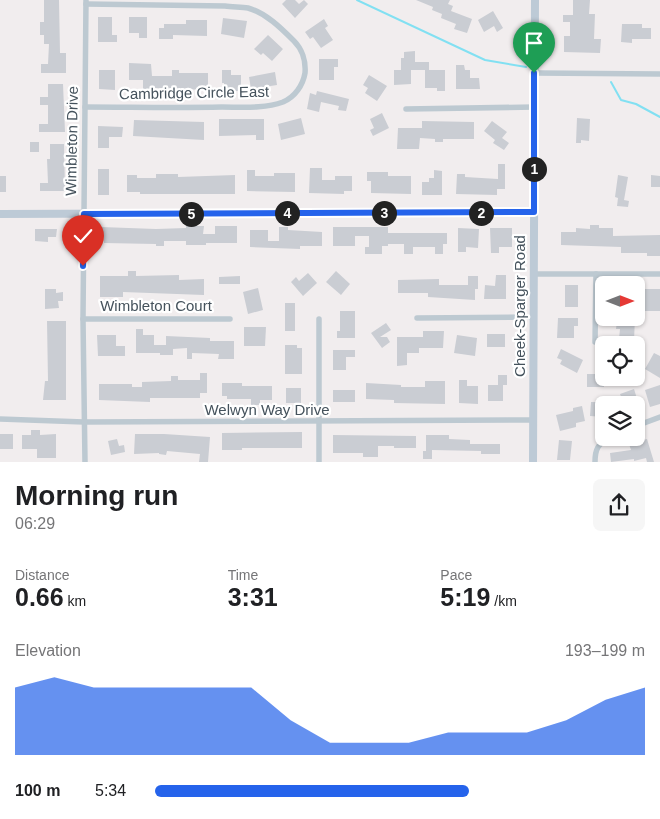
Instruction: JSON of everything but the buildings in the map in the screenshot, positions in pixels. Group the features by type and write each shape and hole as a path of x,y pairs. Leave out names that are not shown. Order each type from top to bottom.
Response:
{"street":[{"name":"Cheek-Sparger Road","path":"533,462 535,0"},
{"name":"Cambridge Circle East","path":"85,107 274,105 285,101 298,90 305,72 305,63 296,43 262,14 248,8 86,2"},
{"name":"Wimbleton Drive","path":"85,462 83,319 86,2"},
{"path":"534,73 660,74"},
{"path":"406,109 534,107"},
{"path":"0,214 534,212"},
{"path":"534,274 660,274"},
{"path":"595,336 596,274"},
{"path":"416,318 534,317"},
{"name":"Wimbleton Court","path":"83,319 230,319"},
{"path":"319,319 319,462"},
{"path":"645,423 660,417"},
{"name":"Welwyn Way Drive","path":"0,419 84,422 533,420"},
{"path":"595,462 596,449 599,446"}],"waterway":[{"path":"357,0 485,60 526,67"},
{"path":"611,82 621,100 636,104 660,117"}],"route":[{"path":"83,266 84,214 534,212 534,73"}]}
